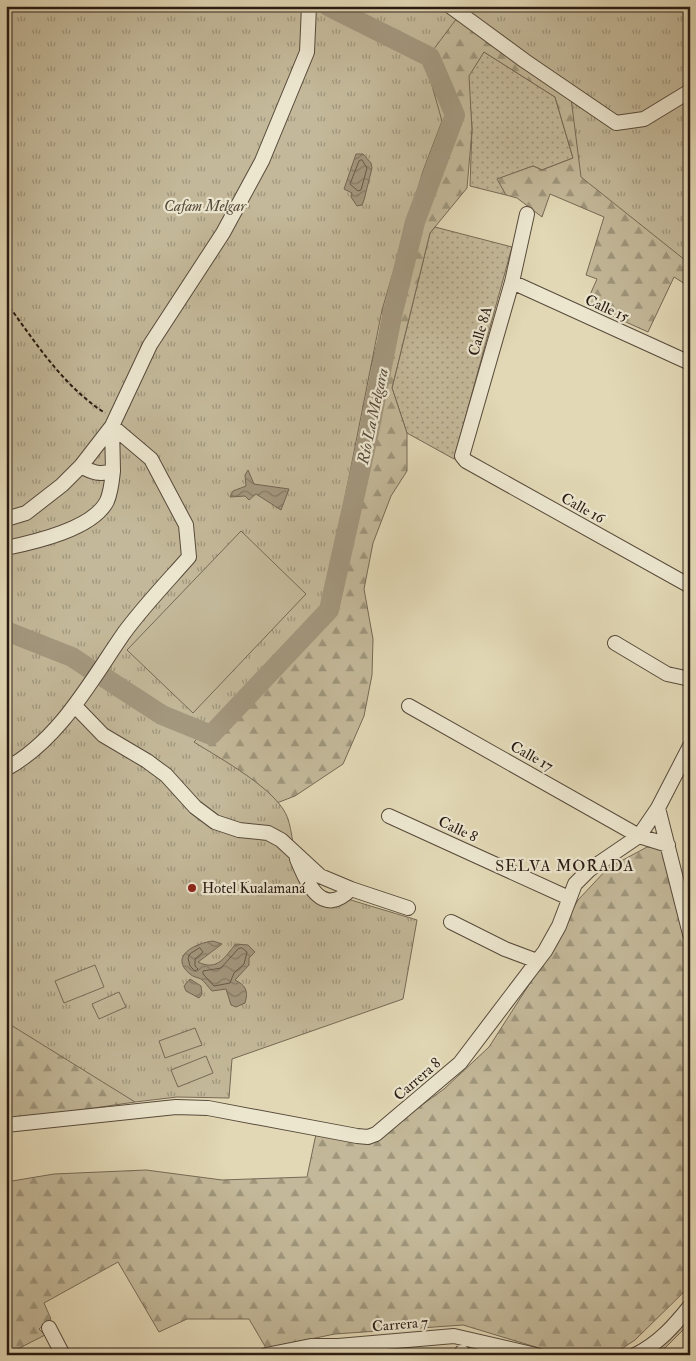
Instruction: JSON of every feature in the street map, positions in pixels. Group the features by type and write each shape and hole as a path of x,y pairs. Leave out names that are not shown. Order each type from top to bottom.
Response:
{"street":[{"path":"6,520 26,513 62,485 81,466 114,423 150,345 222,233 262,161 307,52 309,6"},
{"path":"450,6 525,61 616,123 644,120 690,91"},
{"name":"Calle 8A","path":"462,456 512,282 526,214"},
{"name":"Calle 15","path":"512,282 690,363"},
{"path":"6,548 82,525 100,512 107,500 113,470 114,423"},
{"path":"6,768 34,750 75,706 125,632 189,557 186,525 151,459 114,423"},
{"name":"Calle 16","path":"462,456 466,461 690,586"},
{"path":"81,466 101,474 113,470"},
{"path":"615,643 667,674 690,679"},
{"path":"75,706 103,736 147,761 166,775 195,807 215,822 239,830 268,833 281,840 296,856 320,876 351,889 408,908"},
{"name":"Calle 17","path":"410,706 639,836 668,845"},
{"name":"Carrera 8","path":"6,1125 176,1107 208,1108 368,1137 389,1124 460,1063 537,961 559,926 575,884 589,870 639,836 658,808 690,746"},
{"path":"658,808 690,934"},
{"name":"Calle 8","path":"389,816 569,898"},
{"path":"296,856 313,892 321,898 334,900 342,898 351,889"},
{"path":"451,922 505,949 537,961"},
{"path":"635,1355 646,1350 672,1329 690,1306"},
{"path":"49,1328 63,1355"},
{"name":"Carrera 7","path":"266,1355 311,1346 340,1350 454,1336 536,1355"}],"path":[{"path":"6,302 41,351 84,400 114,423"}],"green space":[{"name":"Cafam Melgar","path":"6,6 690,6 690,264 581,177 571,98 457,18 425,61 442,121 423,171 382,310 323,609 194,742 247,776 273,797 288,819 297,861 305,877 312,885 344,898 417,920 403,999 232,1059 229,1098 177,1097 135,1102 6,1022"},
{"path":"443,6 612,125 690,244 690,287 674,277 648,332 586,304 597,279 586,275 604,217 550,194 542,217 517,198 506,195 497,179 533,166 542,170 573,158 555,97 484,52 469,76 472,130 467,188 430,233 392,388 407,433 407,471 391,496 373,543 364,589 373,639 372,675 364,716 343,764 295,796 261,809 230,801 127,650 362,399 383,322 382,255 409,82"},
{"path":"484,52 555,97 573,158 542,170 533,166 498,179 506,195 470,186 472,128 468,76"},
{"path":"435,227 512,247 454,459 407,433 392,388 430,233"},
{"path":"241,531 306,594 193,713 127,650"},
{"path":"6,798 116,1049 135,1102 6,1121"},
{"path":"647,847 663,848 683,924 687,954 685,991 690,1001 690,1286 635,1340 612,1355 562,1355 463,1325 335,1334 266,1348 249,1319 187,1319 159,1332 118,1262 44,1303 51,1319 39,1329 45,1335 6,1355 6,1182 54,1174 146,1170 222,1180 307,1177 316,1134 371,1142 444,1089 489,1047 541,966 578,900 608,868"},
{"path":"95,965 104,987 64,1003 55,981"},
{"path":"119,992 126,1007 99,1019 92,1004"},
{"path":"195,1028 202,1045 165,1058 159,1041"},
{"path":"206,1056 213,1073 178,1087 171,1070"},
{"path":"690,1302 690,1323 658,1355 634,1355"}],"water":[{"path":"356,154 363,154 371,163 372,168 364,200 362,205 357,206 351,197 352,193 344,189"},
{"path":"248,470 254,484 289,489 281,510 256,494 249,500 245,496 230,497 233,491 246,486 245,475"},
{"path":"213,941 222,944 198,962 205,965 216,964 236,944 248,945 255,952 249,958 249,965 235,980 244,986 247,995 245,1003 236,1007 231,1005 226,989 212,991 201,979 191,975 182,962 183,956 187,951 199,944"},
{"path":"190,979 201,986 202,994 199,998 186,991 184,986"}],"waterway":[{"name":"Río La Melgara","path":"105,678 162,715 211,735 329,610 369,432 392,316 415,222 455,115 430,57 328,6"},
{"name":"Río La Melgara","path":"6,631 72,657 90,669"}],"place":[{"name":"Hotel Kualamaná","path":"192,888"}],"district":[{"name":"SELVA MORADA","path":"565,865"}]}
